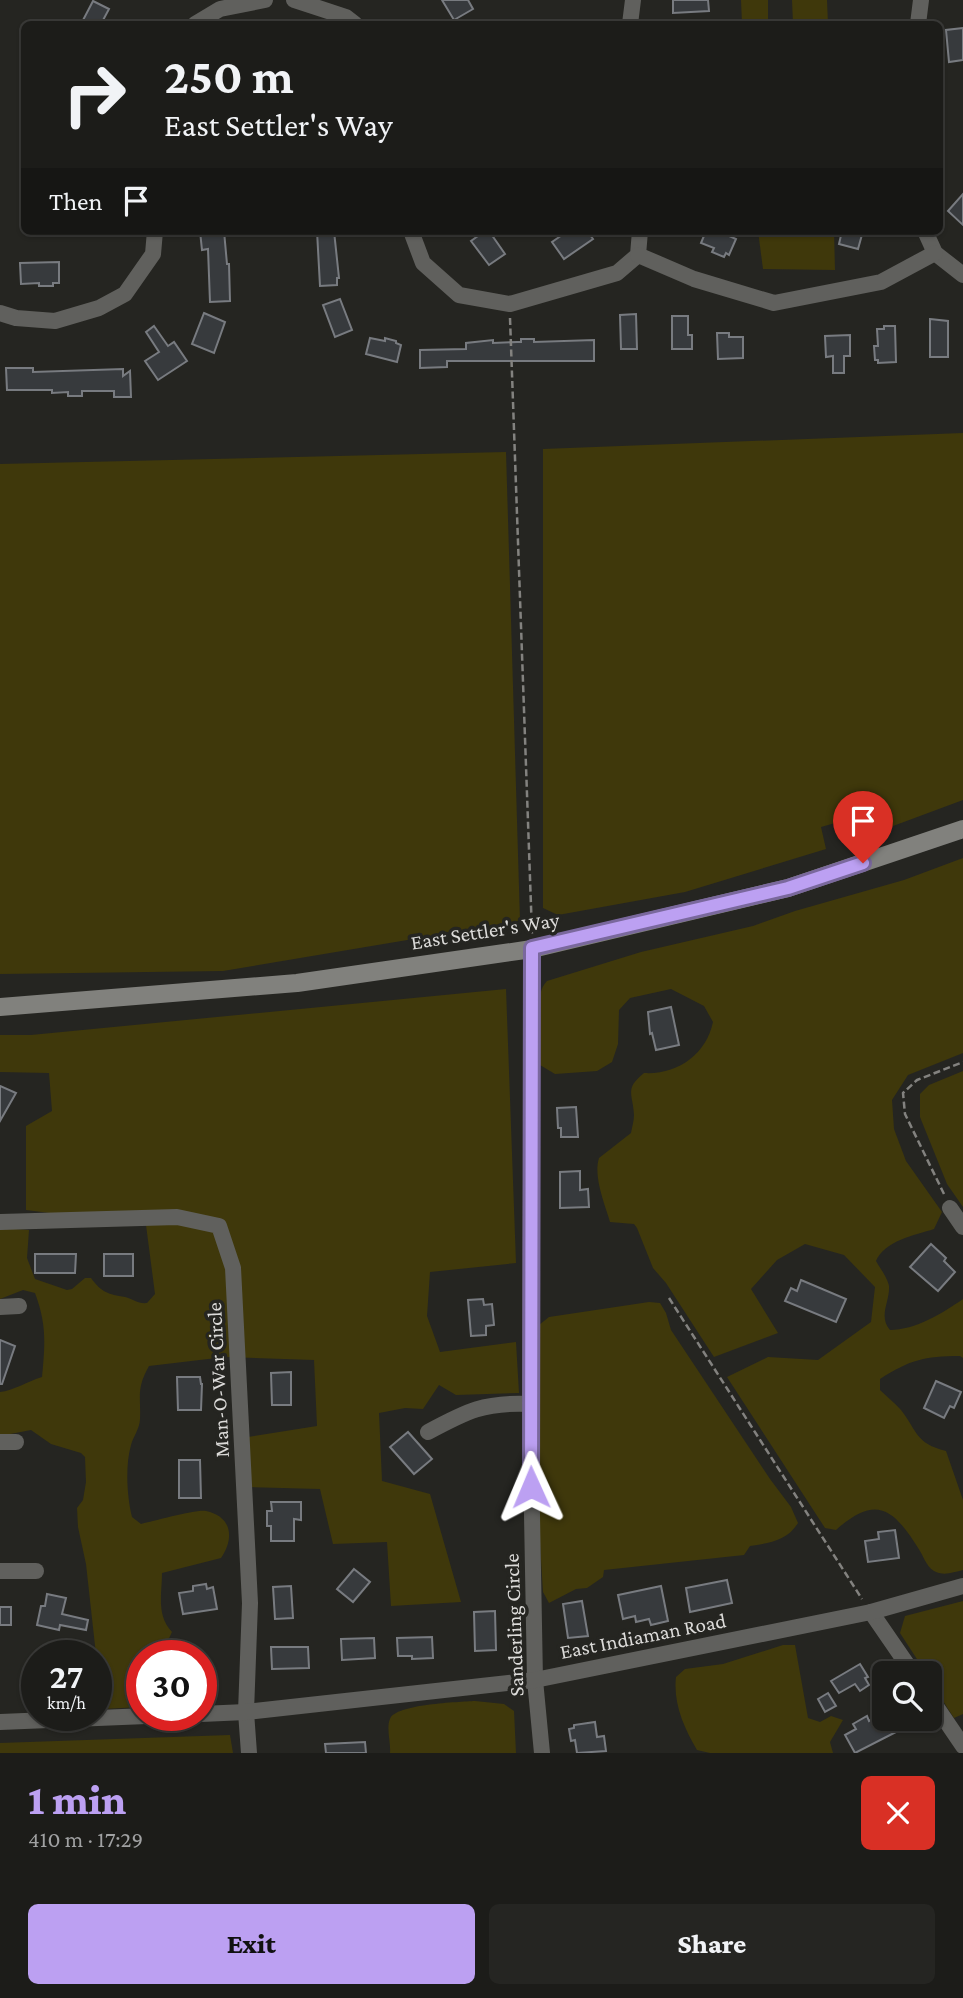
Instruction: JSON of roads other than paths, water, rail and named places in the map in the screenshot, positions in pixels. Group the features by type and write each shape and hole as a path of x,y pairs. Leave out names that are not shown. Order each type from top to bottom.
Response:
{"main road":[{"name":"East Settler's Way","path":"0,1007 297,983 532,948 788,888 963,829"}],"street":[{"path":"200,21 220,9 265,0"},
{"path":"294,0 351,21"},
{"path":"630,21 633,0"},
{"path":"918,21 921,0"},
{"path":"0,313 16,318 55,321 99,308 125,294 153,254 155,235"},
{"path":"413,235 424,263 459,295 510,304 617,274 638,255 640,235"},
{"path":"927,235 935,253 963,275"},
{"path":"638,255 694,279 774,303 881,282 935,253"},
{"name":"Sanderling Circle","path":"532,948 530,1404 535,1679 542,1753"},
{"path":"950,1208 963,1227"},
{"name":"Man-O-War Circle","path":"0,1222 177,1217 219,1226 233,1268 250,1603 246,1712 249,1753"},
{"path":"0,1307 19,1306"},
{"path":"428,1433 467,1411 505,1403 530,1404"},
{"path":"0,1571 36,1571"},
{"name":"East Indiaman Road","path":"217,1713 535,1679 871,1612 963,1586"},
{"path":"871,1612 905,1661"},
{"path":"942,1715 963,1746"},
{"path":"0,1722 126,1717"}]}
